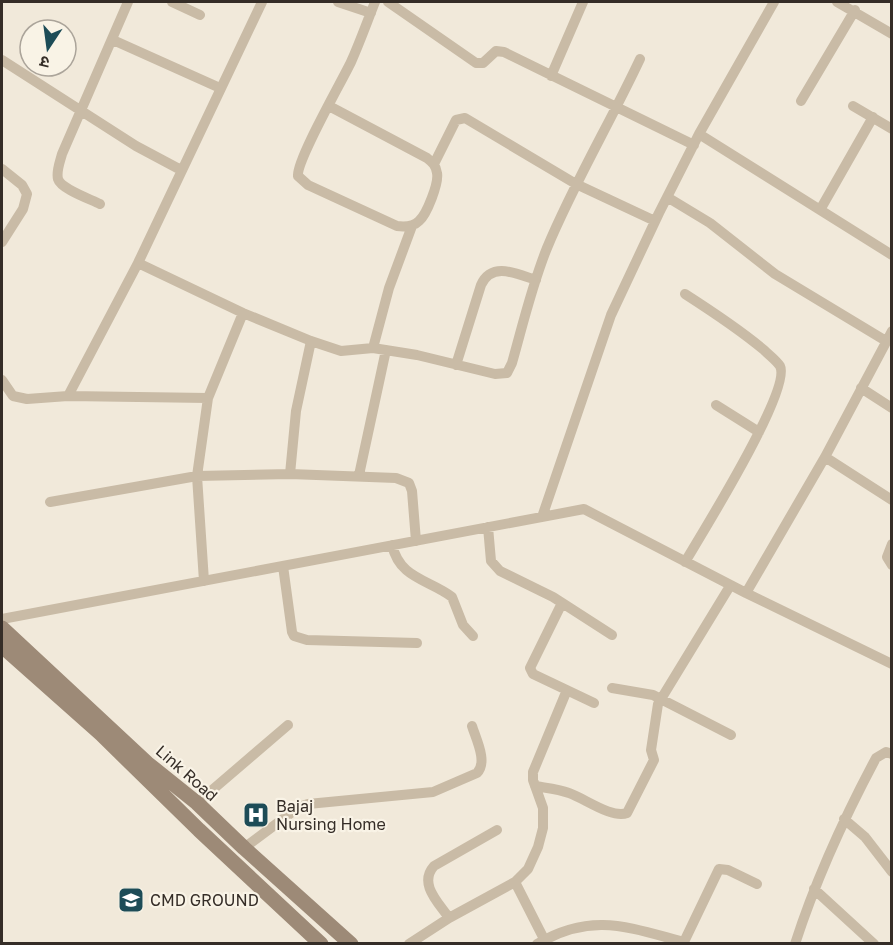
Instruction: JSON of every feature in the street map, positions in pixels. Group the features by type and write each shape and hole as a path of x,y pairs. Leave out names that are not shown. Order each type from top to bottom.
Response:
{"main road":[{"name":"Link Road","path":"2,628 147,763 197,803 351,944"},
{"name":"Link Road","path":"2,646 101,734 199,831 321,944"}],"street":[{"path":"100,204 66,188 58,178 62,154 128,2"},
{"path":"172,2 200,15"},
{"path":"68,396 138,263 262,2"},
{"path":"339,2 371,13"},
{"path":"375,2 351,61 299,164 298,176 308,185 397,226 412,226"},
{"path":"388,2 476,63 483,63 492,54 501,51 694,145"},
{"path":"551,75 583,2"},
{"path":"542,517 611,315 699,134 774,2"},
{"path":"837,2 855,10 891,34"},
{"path":"801,101 855,10"},
{"path":"112,40 220,88"},
{"path":"138,263 243,313 341,351 372,348 417,355 495,374 507,373 536,280 576,184 617,108 640,59"},
{"path":"3,63 135,146 181,170"},
{"path":"328,106 427,158 434,164 437,172 436,186 424,215 412,226 389,288 372,348"},
{"path":"853,106 891,129"},
{"path":"820,210 873,117"},
{"path":"434,164 456,120 465,118 576,184 655,221"},
{"path":"699,134 891,255"},
{"path":"2,169 22,184 27,194 23,208 2,242"},
{"path":"667,197 710,223 775,273 889,336 825,456 746,593"},
{"path":"456,365 481,285 488,273 500,270 536,280"},
{"path":"685,294 739,330 781,367 780,381 759,432 685,562"},
{"path":"204,581 197,476 208,398 243,313"},
{"path":"290,474 296,411 311,341"},
{"path":"360,475 386,350"},
{"path":"2,380 14,396 20,399 68,396 208,398"},
{"path":"861,388 891,408"},
{"path":"716,405 759,432"},
{"path":"825,456 891,500"},
{"path":"50,502 197,476 290,474 396,478 409,483 412,491 416,541"},
{"path":"2,620 584,509 730,585 891,664"},
{"path":"488,527 491,561 500,571 562,603 612,635"},
{"path":"891,544 887,557 891,565"},
{"path":"392,545 395,558 412,576 452,597 463,625 473,636"},
{"path":"283,566 294,636 307,640 417,643"},
{"path":"535,786 569,793 612,813 622,815 627,813 654,760 651,750 658,704 730,585"},
{"path":"562,603 530,668 532,674 594,703"},
{"path":"612,687 653,695 731,735"},
{"path":"409,944 449,918 515,882 528,869 542,836 543,808 533,780 535,765 567,690"},
{"path":"197,803 288,724"},
{"path":"244,848 299,807 308,804 433,792 477,773 482,762 472,726"},
{"path":"795,944 814,889 844,819 876,758 886,752 891,754"},
{"path":"844,819 865,837 891,872"},
{"path":"449,918 428,887 428,872 434,866 498,830"},
{"path":"515,882 540,941 585,925 600,923 628,927 683,943 719,869 728,870 757,884"},
{"path":"814,889 874,944"}],"place":[{"name":"Bajaj Nursing Home","path":"256,815"},
{"name":"CMD GROUND","path":"131,900"}]}
